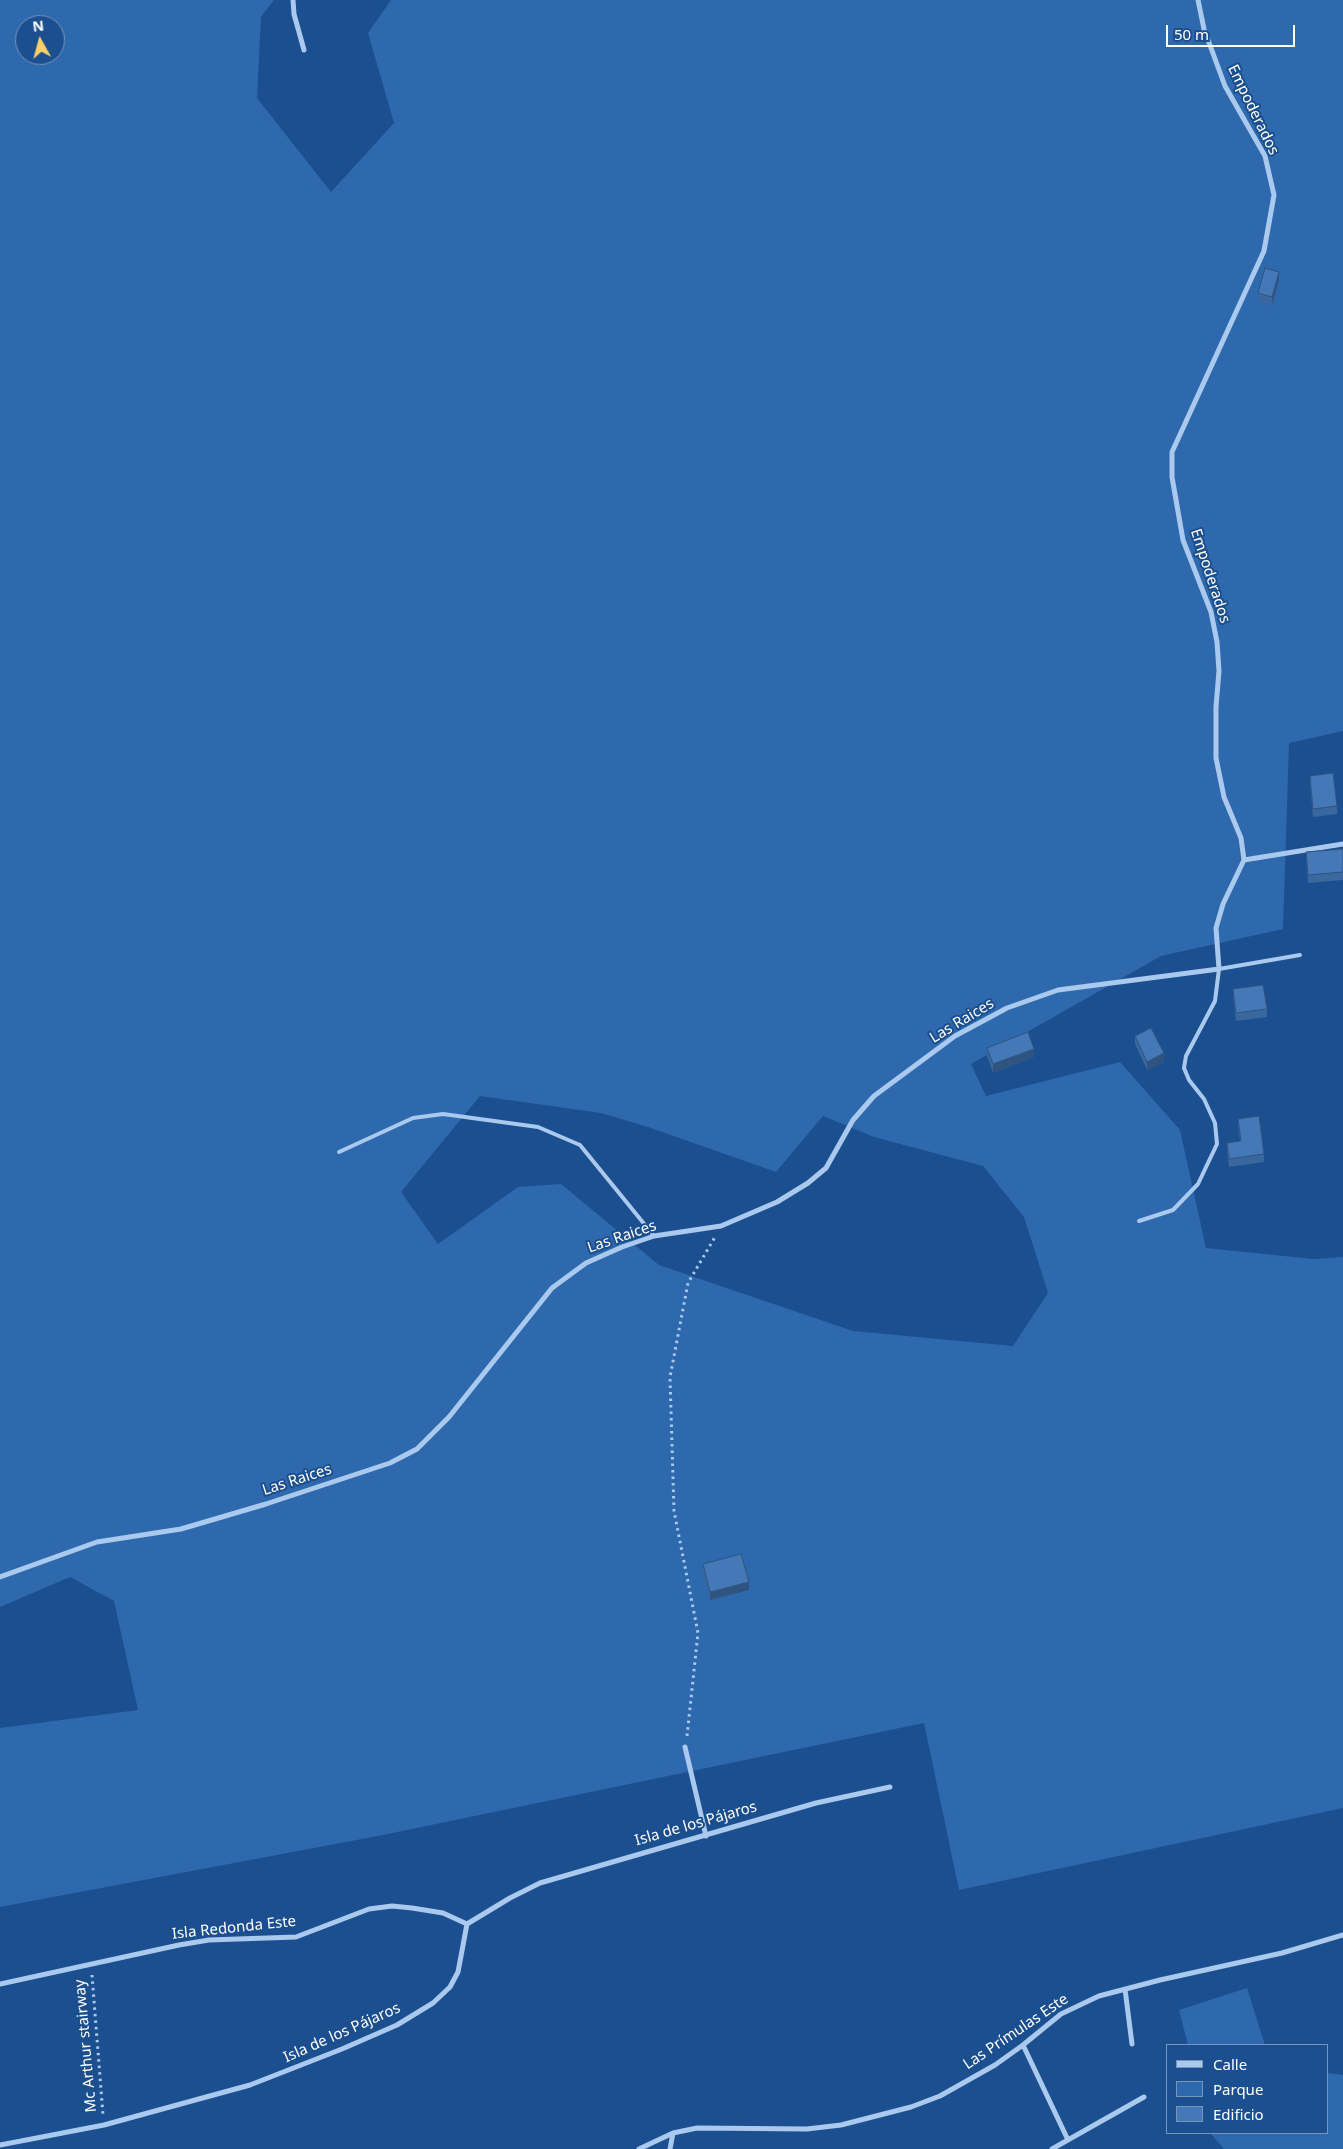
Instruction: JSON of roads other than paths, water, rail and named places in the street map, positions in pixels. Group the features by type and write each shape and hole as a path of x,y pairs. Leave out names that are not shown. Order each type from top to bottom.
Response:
{"street":[{"path":"293,0 294,14 304,50"},
{"name":"Empoderados","path":"1198,0 1204,29 1225,86 1265,156 1274,195 1264,251 1172,452 1172,477 1182,540 1211,612 1218,642 1216,758 1224,797 1241,838 1244,860"},
{"path":"1219,969 1216,928 1223,904 1244,860 1343,844"},
{"name":"Las Raices","path":"0,1577 97,1542 180,1530 390,1463 417,1449 449,1417 552,1288 586,1263 622,1247 654,1236 721,1226 777,1202 808,1183 826,1168 853,1120 874,1096 955,1036 1007,1008 1058,990 1219,969"},
{"path":"685,1747 706,1836"},
{"name":"Isla de los Pájaros","path":"0,2145 104,2125 250,2085 397,2025 433,2003 450,1987 458,1972 467,1924 510,1898 540,1883 606,1862 706,1836 816,1803 890,1786"},
{"name":"Isla Redonda Este","path":"0,1984 209,1940 296,1937 369,1909 392,1906 442,1913 467,1924"},
{"name":"Las Prímulas Este","path":"639,2149 673,2133 697,2128 807,2128 841,2125 878,2116 940,2096 995,2064 1023,2045 1061,2014 1078,2004 1125,1989 1282,1953 1343,1935"},
{"path":"1125,1989 1132,2044"},
{"path":"1023,2045 1068,2140"},
{"path":"1052,2149 1144,2097"},
{"path":"670,2149 673,2133"}],"lane":[{"name":"Las Raices","path":"1219,969 1300,955"},
{"path":"1139,1221 1173,1210 1198,1184 1216,1144 1215,1122 1204,1099 1184,1068 1186,1056 1215,1001 1219,969"},
{"path":"339,1152 413,1118 443,1114 538,1127 580,1145 654,1236"}]}
